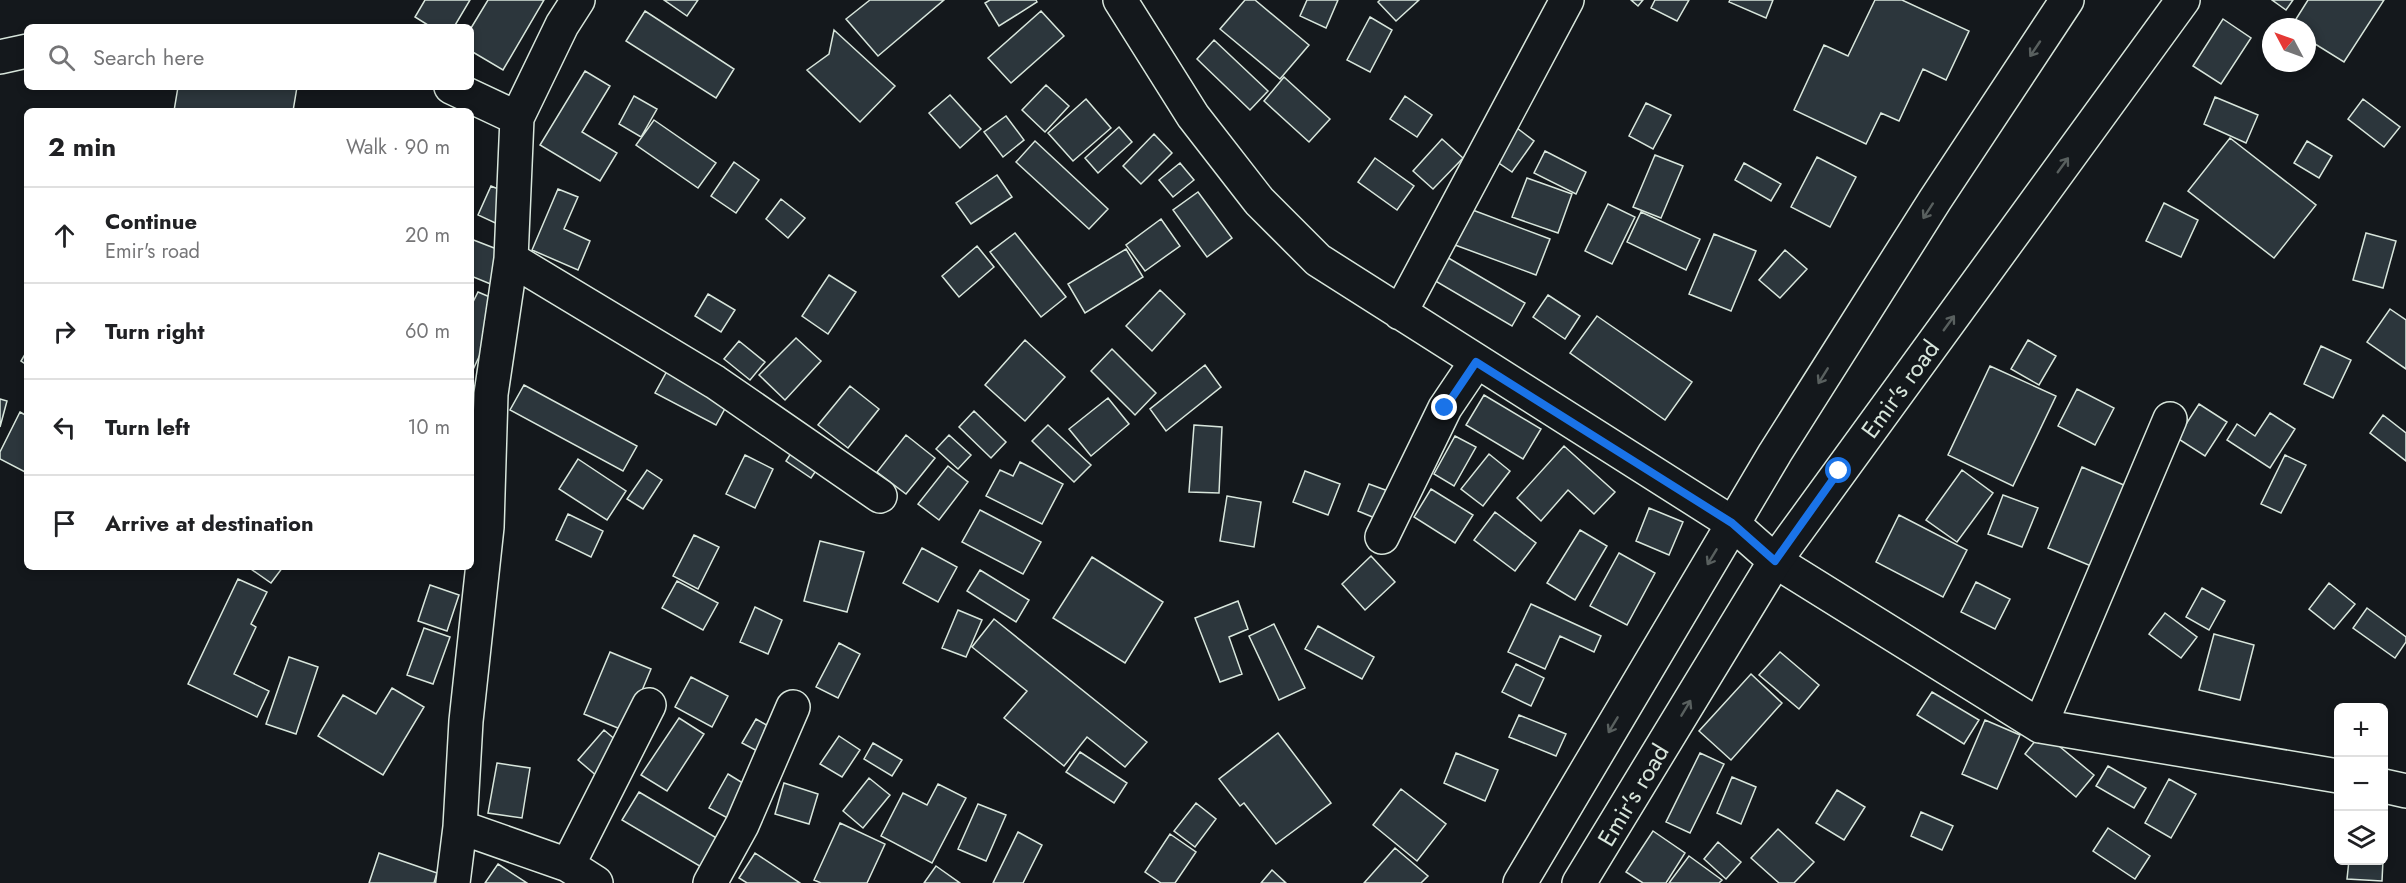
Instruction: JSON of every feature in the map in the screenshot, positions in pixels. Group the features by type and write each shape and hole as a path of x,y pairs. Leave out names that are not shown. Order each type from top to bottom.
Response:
{"street":[{"path":"453,883 460,827 466,721 487,527 490,394 511,259 517,118 562,25 578,0"},
{"path":"1120,0 1193,116 1259,201 1318,260 1732,523 1775,561 2040,726 2334,775"},
{"path":"1400,313 1567,0"},
{"name":"Emir's road","path":"1579,883 1775,561 2183,0"},
{"path":"1520,883 1732,523 2061,2"},
{"path":"0,57 24,52"},
{"path":"457,90 517,118"},
{"path":"511,259 715,382 880,496"},
{"path":"1383,537 1445,408 1476,362"},
{"path":"2040,726 2170,419"},
{"path":"568,865 649,705"},
{"path":"710,883 742,825 793,707"},
{"path":"2388,787 2406,791"},
{"path":"460,827 568,865 596,883"}],"building":[{"path":"425,0 470,0 456,24 426,24 415,17"},
{"path":"488,0 544,0 503,70 474,53 473,24"},
{"path":"664,0 698,0 687,16"},
{"path":"870,0 944,0 878,56 846,19"},
{"path":"990,0 1036,0 1037,2 999,26 985,3"},
{"path":"1245,0 1255,0 1309,45 1280,79 1220,29"},
{"path":"1307,0 1338,0 1326,28 1300,16"},
{"path":"1380,0 1419,0 1396,21 1378,2"},
{"path":"1631,0 1643,0 1638,6"},
{"path":"1655,0 1689,0 1677,21 1651,8"},
{"path":"1730,0 1773,0 1766,18 1729,2"},
{"path":"1875,0 1902,0 1969,31 1946,80 1923,69 1899,121 1881,113 1866,144 1794,110 1824,45 1848,56"},
{"path":"2272,0 2293,0 2286,10"},
{"path":"2308,0 2384,0 2344,62 2316,45 2316,18 2297,18"},
{"path":"645,11 734,69 716,98 626,41"},
{"path":"1041,11 1064,36 1011,83 988,58"},
{"path":"1370,17 1392,30 1370,72 1347,60"},
{"path":"2223,19 2251,38 2221,84 2193,66"},
{"path":"834,30 895,86 860,122 807,70 829,54"},
{"path":"1214,40 1268,91 1250,110 1197,59"},
{"path":"585,71 610,86 582,132 617,153 600,181 540,145"},
{"path":"1284,77 1330,119 1309,142 1264,101"},
{"path":"1046,85 1069,106 1045,132 1022,110"},
{"path":"178,90 296,90 294,108 174,108"},
{"path":"950,95 981,129 960,148 929,113"},
{"path":"634,96 657,109 641,137 619,124"},
{"path":"1405,96 1432,115 1417,137 1390,119"},
{"path":"2215,97 2258,115 2246,143 2204,124"},
{"path":"1086,99 1111,128 1073,161 1048,133"},
{"path":"2363,99 2400,127 2384,147 2348,119"},
{"path":"1646,103 1671,115 1653,149 1629,136"},
{"path":"1006,116 1024,140 1003,157 984,132"},
{"path":"654,120 716,163 698,188 636,145"},
{"path":"1513,125 1534,141 1512,172 1490,157"},
{"path":"1119,127 1132,142 1098,173 1085,158"},
{"path":"1154,134 1172,153 1141,184 1123,166"},
{"path":"2230,138 2316,205 2274,258 2188,191"},
{"path":"1442,139 1463,158 1433,189 1413,171"},
{"path":"1035,141 1108,209 1089,229 1016,162"},
{"path":"2307,141 2332,156 2319,178 2294,163"},
{"path":"1545,151 1586,172 1576,194 1534,173"},
{"path":"1655,155 1683,166 1661,218 1633,207"},
{"path":"1817,157 1856,177 1830,227 1791,207"},
{"path":"1375,158 1414,186 1397,210 1358,182"},
{"path":"734,162 759,180 736,213 711,196"},
{"path":"1180,163 1194,180 1173,197 1159,180"},
{"path":"1744,163 1781,184 1771,201 1735,180"},
{"path":"997,175 1012,197 971,224 956,203"},
{"path":"1527,178 1572,194 1558,233 1512,217"},
{"path":"491,186 517,197 504,227 478,215"},
{"path":"558,189 578,197 564,229 590,241 578,270 532,250"},
{"path":"1198,192 1232,238 1207,257 1173,210"},
{"path":"781,199 805,218 788,238 766,219"},
{"path":"2164,203 2198,220 2181,257 2146,241"},
{"path":"1608,204 1635,217 1612,264 1585,251"},
{"path":"1462,206 1550,239 1536,275 1447,242"},
{"path":"1641,212 1700,239 1686,270 1627,242"},
{"path":"1161,219 1180,246 1145,271 1126,245"},
{"path":"1015,233 1066,297 1041,317 990,252"},
{"path":"2366,233 2396,241 2383,288 2353,280"},
{"path":"1714,234 1756,251 1731,311 1689,294"},
{"path":"474,240 507,253 493,285 474,277"},
{"path":"977,246 994,267 959,297 942,276"},
{"path":"1126,249 1143,277 1085,313 1068,284"},
{"path":"1785,250 1807,269 1780,298 1759,280"},
{"path":"1445,256 1525,303 1512,326 1432,279"},
{"path":"829,275 856,292 828,334 802,316"},
{"path":"1160,290 1185,314 1152,351 1126,326"},
{"path":"478,292 504,303 474,368 474,300"},
{"path":"708,294 735,310 721,332 695,316"},
{"path":"1548,295 1580,316 1565,339 1533,317"},
{"path":"2390,309 2406,320 2406,369 2367,342"},
{"path":"1597,316 1692,382 1665,420 1570,353"},
{"path":"796,338 821,361 785,400 759,375"},
{"path":"1025,340 1065,377 1025,421 985,385"},
{"path":"2028,340 2056,356 2039,385 2011,369"},
{"path":"739,341 765,362 750,380 724,359"},
{"path":"2321,346 2351,360 2333,398 2304,384"},
{"path":"1112,349 1156,393 1135,415 1091,371"},
{"path":"1205,365 1221,387 1166,431 1150,409"},
{"path":"1990,366 2056,396 2013,486 1948,455"},
{"path":"667,371 728,403 716,425 655,393"},
{"path":"524,385 637,446 623,471 510,410"},
{"path":"850,386 879,409 848,448 818,425"},
{"path":"2077,389 2114,408 2095,445 2058,426"},
{"path":"1484,395 1541,429 1523,459 1466,425"},
{"path":"1108,398 1129,424 1091,456 1069,429"},
{"path":"0,399 7,401 0,427"},
{"path":"2199,404 2227,422 2205,456 2177,438"},
{"path":"974,411 1006,442 991,458 959,427"},
{"path":"20,412 24,414 24,471 0,459 0,452"},
{"path":"2270,413 2295,429 2270,468 2227,440 2237,424 2255,436"},
{"path":"2383,415 2406,433 2406,461 2370,433"},
{"path":"1048,425 1091,465 1074,482 1032,441"},
{"path":"1194,425 1222,427 1219,493 1189,492"},
{"path":"906,435 935,458 906,494 877,472"},
{"path":"949,435 971,455 958,469 936,449"},
{"path":"1455,436 1476,447 1454,486 1434,474"},
{"path":"798,442 824,459 811,478 786,461"},
{"path":"1564,446 1615,492 1594,514 1568,490 1541,521 1517,498"},
{"path":"1489,454 1510,471 1483,506 1461,489"},
{"path":"745,455 773,469 755,508 726,494"},
{"path":"2285,455 2306,465 2281,513 2261,504"},
{"path":"578,459 626,491 607,520 559,489"},
{"path":"1020,462 1063,484 1042,524 986,496 1000,470 1013,476"},
{"path":"948,466 968,482 939,520 918,504"},
{"path":"2082,467 2126,486 2091,566 2048,548"},
{"path":"647,470 662,480 643,509 627,499"},
{"path":"1962,470 1993,493 1957,542 1926,520"},
{"path":"1305,471 1340,484 1328,515 1293,502"},
{"path":"1369,484 1399,495 1387,523 1358,511"},
{"path":"1431,489 1473,515 1455,543 1414,517"},
{"path":"2003,495 2038,508 2022,547 1988,534"},
{"path":"1227,496 1261,502 1254,547 1220,541"},
{"path":"1649,508 1683,522 1669,555 1636,541"},
{"path":"980,510 1041,542 1023,574 962,542"},
{"path":"1495,512 1536,543 1515,571 1474,540"},
{"path":"568,514 603,531 591,557 556,540"},
{"path":"1899,515 1967,550 1943,597 1876,562"},
{"path":"1580,530 1607,546 1575,600 1547,583"},
{"path":"694,535 719,547 698,589 673,576"},
{"path":"820,541 864,552 847,612 804,601"},
{"path":"922,548 957,567 938,602 903,583"},
{"path":"1619,553 1655,573 1627,625 1590,606"},
{"path":"1371,556 1395,582 1365,610 1342,584"},
{"path":"1092,557 1163,602 1125,663 1053,618"},
{"path":"252,570 281,570 271,583"},
{"path":"980,570 1029,600 1016,622 967,591"},
{"path":"238,579 267,592 251,624 256,627 234,674 269,691 257,717 188,684"},
{"path":"677,581 718,603 703,630 662,608"},
{"path":"1976,582 2010,599 1995,629 1961,612"},
{"path":"2329,583 2355,604 2334,629 2309,609"},
{"path":"430,585 459,595 447,631 418,621"},
{"path":"2202,588 2225,601 2209,630 2186,617"},
{"path":"1238,601 1248,629 1229,637 1242,674 1220,682 1195,618"},
{"path":"1531,604 1601,636 1594,652 1560,636 1545,669 1508,652"},
{"path":"755,607 782,620 768,654 740,642"},
{"path":"2367,608 2406,637 2406,642 2395,658 2353,628"},
{"path":"958,610 982,620 966,657 942,648"},
{"path":"2165,613 2197,637 2181,658 2149,634"},
{"path":"994,619 1147,742 1125,767 1087,737 1064,766 1004,718 1027,691 972,647"},
{"path":"1274,624 1305,688 1279,700 1249,636"},
{"path":"1318,626 1374,657 1362,679 1305,649"},
{"path":"424,628 450,637 433,684 407,675"},
{"path":"2214,634 2254,645 2240,700 2199,690"},
{"path":"839,643 860,654 838,698 816,687"},
{"path":"610,652 651,669 625,731 584,714"},
{"path":"1780,652 1819,685 1799,709 1759,675"},
{"path":"289,657 318,667 296,734 266,724"},
{"path":"1516,664 1544,678 1531,706 1502,692"},
{"path":"1751,674 1782,703 1731,760 1699,731"},
{"path":"691,677 728,696 712,727 675,707"},
{"path":"392,688 424,707 383,775 318,736 343,695 376,714"},
{"path":"1932,692 1979,720 1964,744 1917,715"},
{"path":"1519,715 1566,734 1556,756 1509,737"},
{"path":"679,718 704,734 667,791 641,775"},
{"path":"756,719 775,730 761,753 742,743"},
{"path":"1985,720 2020,735 1997,789 1962,774"},
{"path":"604,730 624,747 598,777 578,760"},
{"path":"2042,732 2094,775 2076,797 2025,754"},
{"path":"1278,733 1331,803 1276,844 1244,803 1240,806 1219,779"},
{"path":"839,736 860,750 842,777 820,764"},
{"path":"873,743 902,760 892,776 864,759"},
{"path":"1080,752 1127,783 1114,803 1066,772"},
{"path":"1456,753 1498,770 1485,801 1444,783"},
{"path":"1700,753 1724,764 1690,833 1666,822"},
{"path":"497,763 530,768 522,818 488,813"},
{"path":"2108,766 2146,788 2134,808 2096,786"},
{"path":"728,774 751,788 733,821 709,808"},
{"path":"1732,777 1756,787 1741,824 1717,813"},
{"path":"869,778 890,795 863,828 843,811"},
{"path":"2169,779 2196,794 2171,838 2145,823"},
{"path":"784,783 818,794 809,824 775,814"},
{"path":"938,784 966,798 932,863 881,836 903,793 927,805"},
{"path":"1401,789 1446,824 1417,861 1373,825"},
{"path":"1837,790 1865,807 1844,840 1816,823"},
{"path":"639,792 725,843 708,871 622,820"},
{"path":"1196,803 1216,819 1195,847 1174,831"},
{"path":"978,804 1006,815 986,861 958,849"},
{"path":"1921,812 1953,826 1942,850 1911,836"},
{"path":"840,823 885,844 867,883 821,883 814,880"},
{"path":"2108,828 2150,856 2135,879 2093,851"},
{"path":"1778,829 1814,862 1794,883 1779,883 1751,858"},
{"path":"1653,831 1685,853 1666,883 1643,883 1626,872"},
{"path":"1018,832 1042,845 1023,883 993,883"},
{"path":"1170,834 1196,852 1175,883 1161,883 1145,872"},
{"path":"1718,842 1741,862 1726,879 1704,859"},
{"path":"1395,848 1428,876 1421,883 1364,883"},
{"path":"379,853 437,873 434,883 369,883"},
{"path":"755,853 800,883 747,883 739,878"},
{"path":"1689,856 1722,880 1719,883 1669,883"},
{"path":"498,864 527,883 485,883"},
{"path":"2348,865 2383,865 2382,881 2347,879"},
{"path":"936,866 960,883 924,883"},
{"path":"1272,870 1286,883 1261,883"}],"route":[{"path":"1445,408 1476,362 1732,523 1775,561 1839,471"}]}
